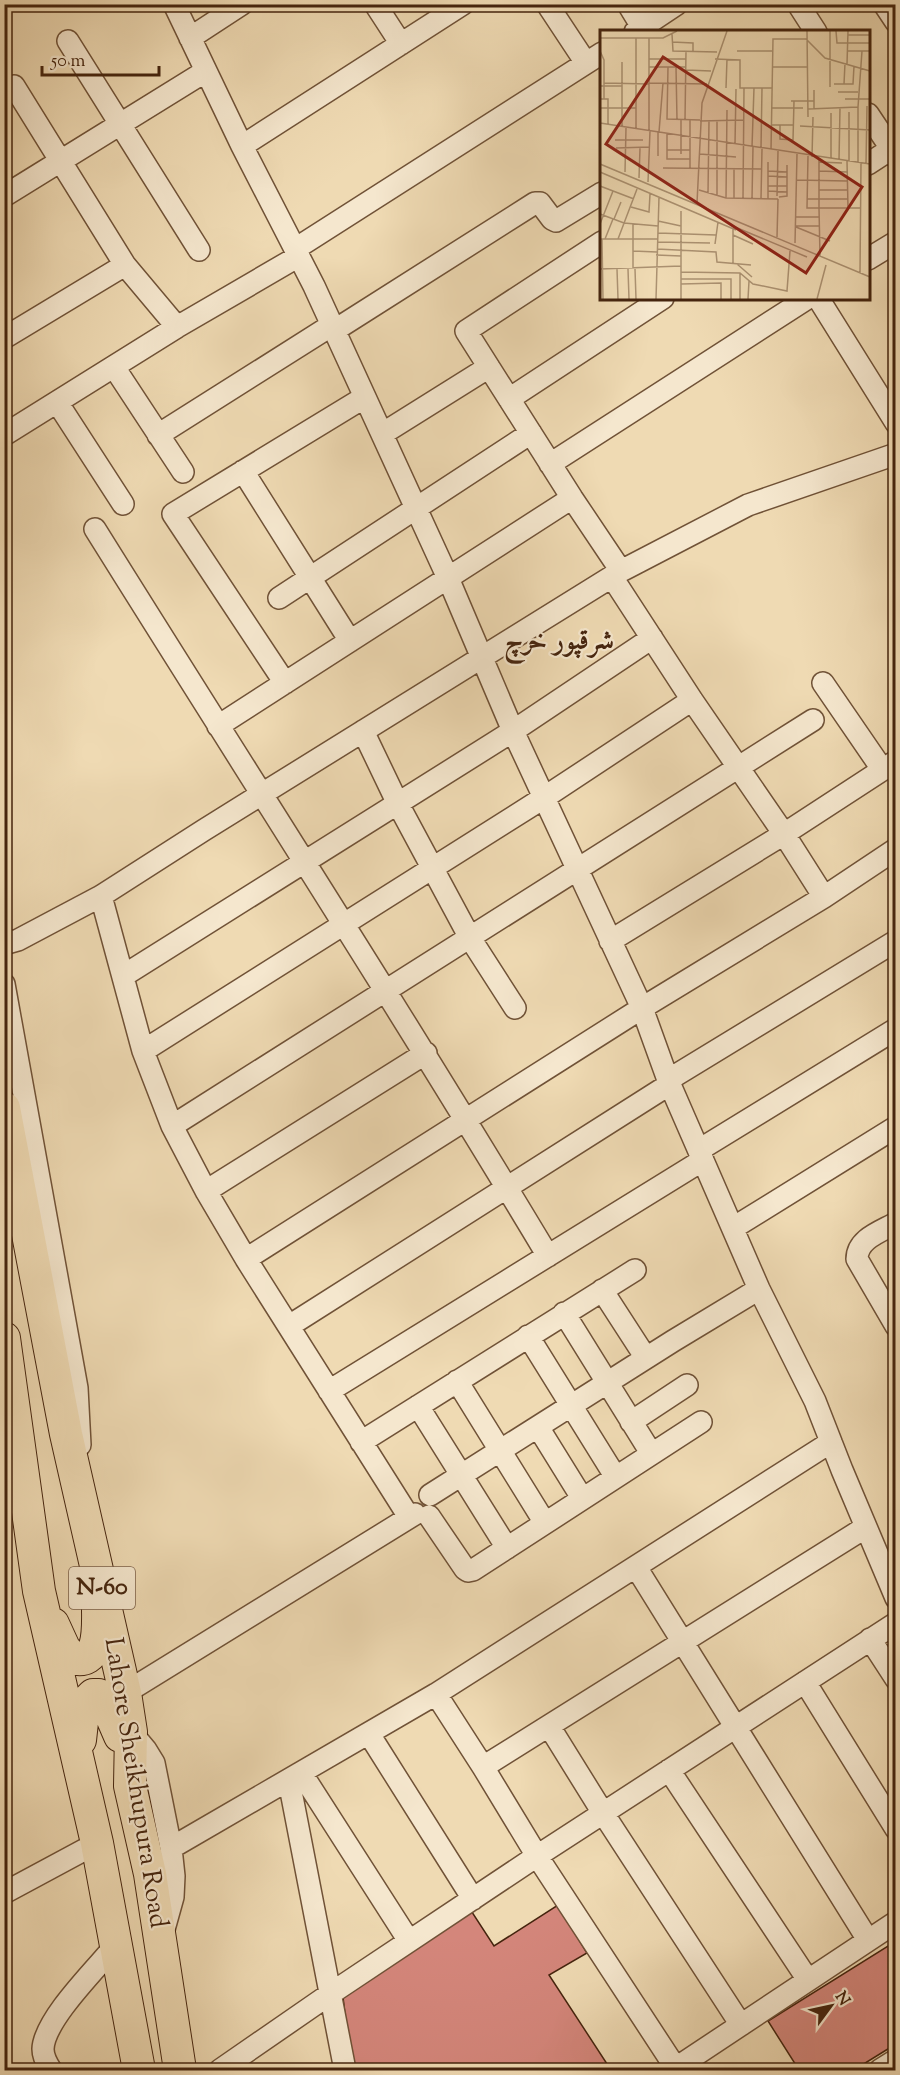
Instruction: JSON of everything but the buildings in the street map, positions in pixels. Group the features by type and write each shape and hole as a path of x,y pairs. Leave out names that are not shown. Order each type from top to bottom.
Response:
{"highway":[{"name":"Lahore Sheikhupura Road","path":"4,1108 66,1434 125,1693 130,1745 130,1786 150,1874 180,2070"},
{"name":"Lahore Sheikhupura Road","path":"4,1338 39,1591 97,1843 139,2070"},
{"path":"39,1591 64,1648 72,1658 83,1658 94,1650 98,1639 99,1575"},
{"path":"79,1765 84,1704 87,1698 93,1695 99,1695 104,1699 130,1745"}],"street":[{"path":"174,4 333,327 417,509 513,731 642,1008 669,1082 759,1289 815,1401 866,1527 887,1555 896,1598"},
{"path":"190,38 242,4"},
{"path":"375,4 401,44"},
{"path":"242,146 463,4"},
{"path":"4,435 297,253 594,58 547,4"},
{"path":"628,4 644,29 677,4"},
{"path":"798,4 815,30"},
{"path":"884,4 896,22"},
{"path":"68,41 199,250"},
{"path":"4,195 206,71"},
{"path":"14,86 125,265 177,327"},
{"path":"870,117 893,153 870,163"},
{"path":"158,435 536,203 540,203 556,221 600,194"},
{"path":"870,258 896,242"},
{"path":"600,243 466,331 573,498 652,638 824,897"},
{"path":"4,338 125,265"},
{"path":"509,399 660,300"},
{"path":"550,464 805,300"},
{"path":"819,300 896,423"},
{"path":"114,367 183,472"},
{"path":"382,434 489,367"},
{"path":"285,683 172,514 365,397"},
{"path":"57,402 123,504"},
{"path":"279,598 531,433"},
{"path":"4,944 18,940 101,897 617,574 748,505 896,454"},
{"path":"243,471 350,641"},
{"path":"218,726 573,498"},
{"path":"95,529 342,924 426,1053 548,1256"},
{"path":"123,976 513,731 652,638"},
{"path":"610,940 784,834 889,765 823,683"},
{"path":"143,1051 544,797 692,700"},
{"path":"172,1126 813,720"},
{"path":"363,731 398,804 470,938 515,1008"},
{"path":"246,1259 642,1008 824,897 896,849"},
{"path":"101,897 143,1051 172,1126 206,1191 361,1442 418,1516 465,1569 468,1571 507,1548 701,1422"},
{"path":"289,1326 669,1082 896,941"},
{"path":"4,984 77,1388 82,1505"},
{"path":"329,1391 548,1256 896,1029"},
{"path":"206,1191 426,1053"},
{"path":"733,1228 896,1127"},
{"path":"896,1223 861,1244 857,1251 857,1259 896,1326"},
{"path":"361,1442 635,1269"},
{"path":"418,1516 411,1504 416,1496 425,1493 430,1495 759,1289"},
{"path":"602,1290 646,1358"},
{"path":"564,1313 651,1453"},
{"path":"528,1336 615,1476"},
{"path":"456,1382 545,1523"},
{"path":"631,1422 687,1385"},
{"path":"418,1406 507,1548"},
{"path":"538,1427 582,1498"},
{"path":"171,1848 436,1694 831,1442"},
{"path":"4,1447 18,1519 39,1591"},
{"path":"125,1693 418,1516"},
{"path":"483,1767 866,1527"},
{"path":"636,1567 868,1940"},
{"path":"220,2070 537,1856 896,1623"},
{"path":"870,1639 896,1679"},
{"path":"805,1682 896,1829"},
{"path":"436,1694 537,1856 676,2069 896,1922"},
{"path":"549,1726 741,2025"},
{"path":"369,1734 473,1899"},
{"path":"130,1745 146,1750 154,1763 171,1848 174,1876 173,1897 160,1945"},
{"path":"669,1770 808,1980"},
{"path":"296,1777 409,1941"},
{"path":"296,1777 330,1994 345,2070"},
{"path":"4,1893 97,1843"},
{"path":"51,2070 43,2051 46,2033 59,2013 115,1947"},
{"path":"880,2070 896,2060"}],"district":[{"name":"شرقپور خرچ","path":"559,642"}]}
